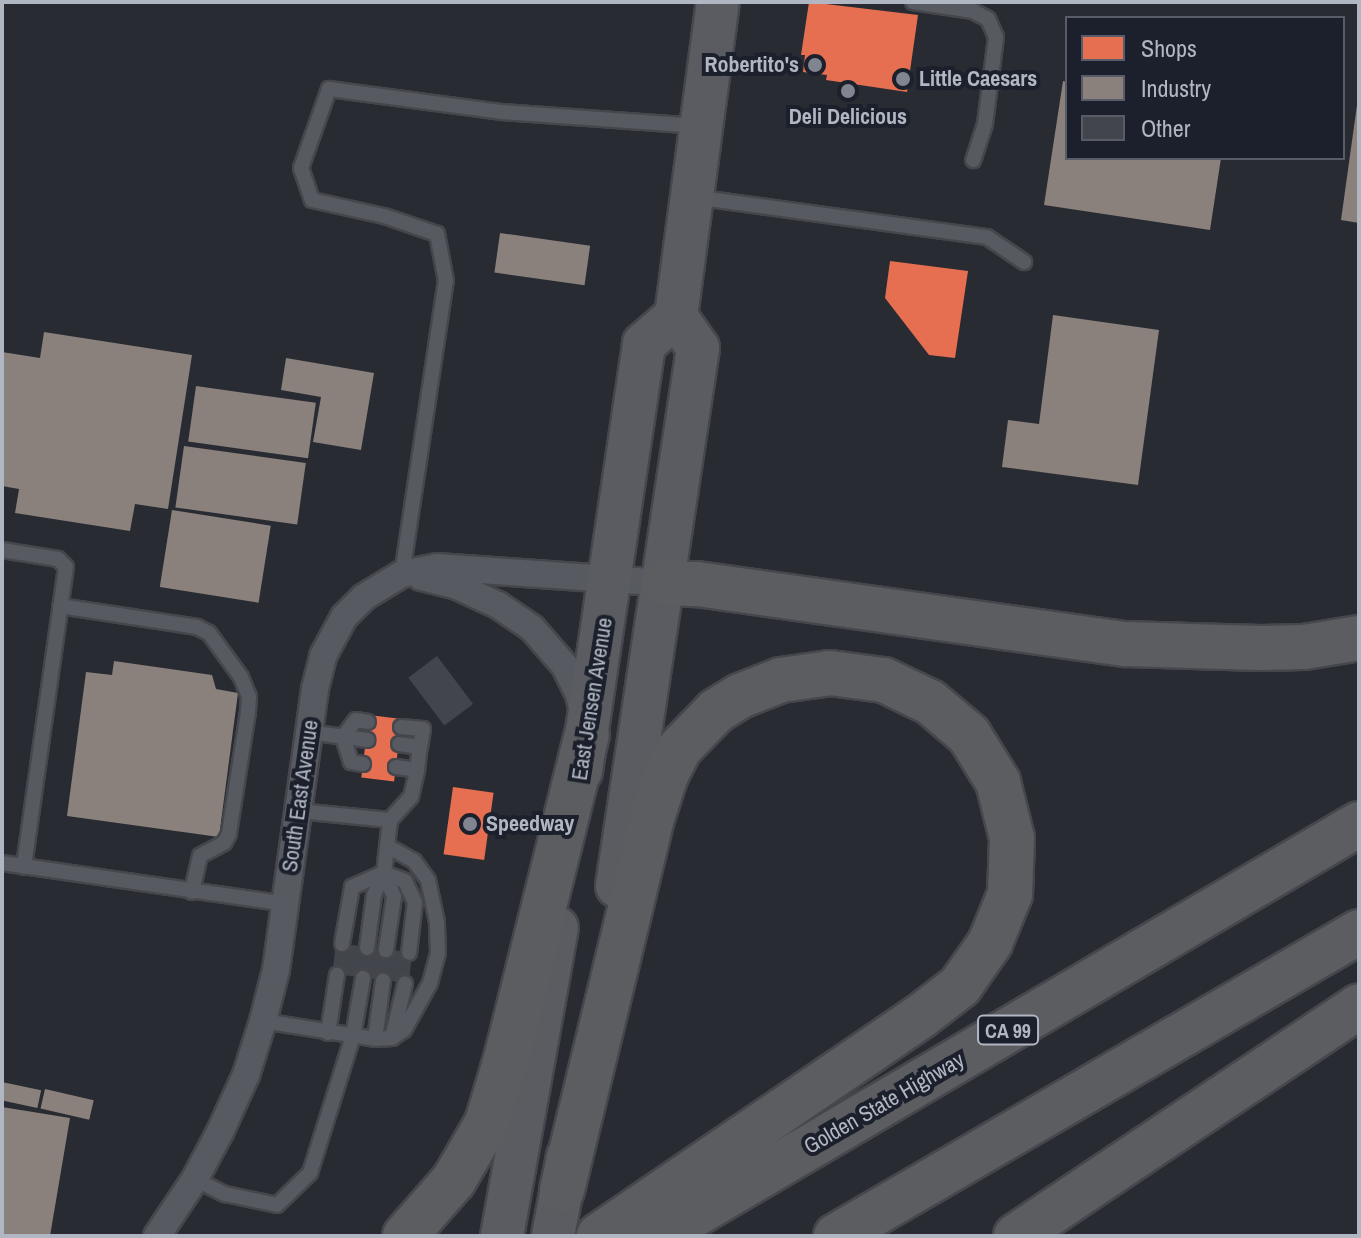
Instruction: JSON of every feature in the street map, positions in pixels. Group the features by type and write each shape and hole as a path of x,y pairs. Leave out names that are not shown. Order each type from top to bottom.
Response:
{"highway":[{"path":"664,583 712,586 1126,644 1304,647 1359,638"},
{"path":"562,1190 653,815 665,777 679,749 716,711 740,696 781,680 830,673 884,680 930,702 969,735 998,782 1012,838 1010,894 990,943 960,986 649,1221 599,1236"},
{"path":"405,1236 454,1180 487,1123 587,735"},
{"name":"Golden State Highway","path":"649,1221 1359,824"},
{"path":"836,1236 1359,932"},
{"path":"1016,1236 1359,1006"}],"main road":[{"path":"553,1236 613,915 698,348 676,316 718,2"},
{"name":"East Jensen Avenue","path":"502,1236 538,1043 611,580 644,344 676,316"}],"street":[{"name":"South East Avenue","path":"157,1236 195,1179 246,1075 263,1021 276,970 308,732 323,656 334,633 364,597 402,574 437,567 664,583"},
{"path":"402,574 457,586 498,605 532,628 546,641 573,680 587,735"}],"lane":[{"path":"913,2 973,11 988,19 996,37 985,124 973,160"},
{"path":"402,574 446,281 437,234 384,216 312,200 301,168 329,89 502,112 702,126"},
{"path":"692,197 987,237 1024,262"},
{"path":"2,550 63,562 60,606 24,867"},
{"path":"60,606 197,627 209,633 241,677 249,697 248,712 229,834 224,843 200,856 192,892"},
{"path":"343,737 356,720 368,722"},
{"path":"367,948 374,895 384,873 390,820 411,797 417,770 423,729 401,727"},
{"path":"308,732 367,740"},
{"path":"343,737 351,762 363,764"},
{"path":"399,744 420,747"},
{"path":"396,767 417,770"},
{"path":"298,811 390,820"},
{"path":"263,1021 375,1039 392,1038 404,1030 418,1006 438,953 437,922 428,880 414,861 387,846"},
{"path":"2,863 285,904"},
{"path":"384,873 394,897 386,950"},
{"path":"342,944 352,887 384,873 405,881 415,902 409,953"},
{"path":"328,1033 337,975"},
{"path":"195,1179 225,1194 277,1205 310,1173 353,1036 363,978"},
{"path":"375,1039 383,981"},
{"path":"392,1038 405,984"}],"building: Shops":[{"path":"809,2 918,15 907,92 826,80 827,75 803,72 805,55 801,55"},
{"path":"890,261 968,271 955,358 929,355 885,298"},
{"path":"369,715 402,719 394,782 361,778"},
{"path":"453,787 494,793 484,860 444,854"}],"building: Industry":[{"path":"1063,81 1065,160 1221,160 1210,230 1044,205"},
{"path":"1359,105 1359,223 1341,220"},
{"path":"500,233 590,246 585,285 494,273"},
{"path":"1053,315 1159,330 1138,485 1002,467 1008,420 1039,424"},
{"path":"44,332 192,355 168,509 135,504 130,531 15,513 19,489 2,486 2,352 40,358"},
{"path":"286,358 374,373 361,450 313,442 321,397 281,390"},
{"path":"196,386 316,403 308,458 188,441"},
{"path":"184,446 306,463 297,525 175,507"},
{"path":"172,510 271,526 259,603 160,587"},
{"path":"114,661 212,675 216,689 238,693 219,837 67,816 86,672 112,675"},
{"path":"2,1082 41,1090 37,1108 2,1100"},
{"path":"45,1089 94,1100 89,1120 41,1108"},
{"path":"2,1107 70,1118 50,1236 2,1236"}],"building: Other":[{"path":"437,656 473,704 444,726 408,678"},
{"path":"336,943 412,952 409,983 332,974"}],"place":[{"name":"Robertito's","path":"815,65"},
{"name":"Little Caesars","path":"903,79"},
{"name":"Deli Delicious","path":"848,91"},
{"name":"Speedway","path":"470,824"}]}
